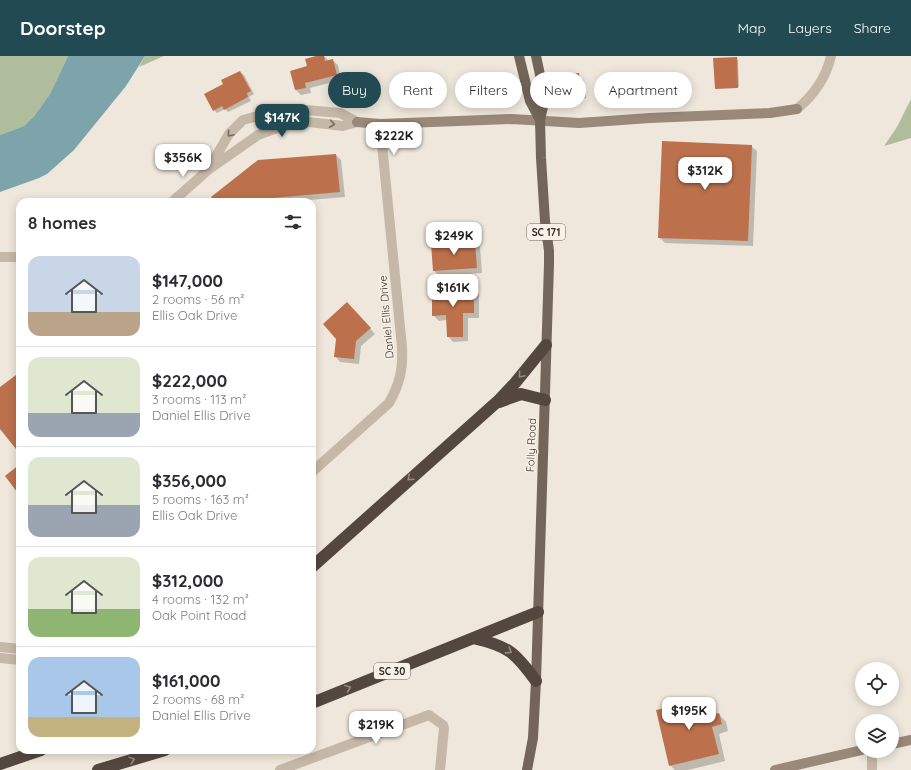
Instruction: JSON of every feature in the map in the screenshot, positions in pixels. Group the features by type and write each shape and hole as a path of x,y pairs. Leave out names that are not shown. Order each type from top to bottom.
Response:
{"highway":[{"path":"316,563 494,404 515,383 546,345"},
{"path":"494,404 521,394 545,400"},
{"name":"SC 30","path":"316,701 538,612"},
{"path":"473,638 490,642 509,650 521,660 536,681"},
{"path":"0,764 29,754"},
{"path":"98,770 152,754"}],"main road":[{"name":"Folly Road","path":"519,56 530,102 540,120"},
{"name":"Folly Road","path":"527,770 533,738 536,681 549,251 544,205 540,120 545,98 536,56"}],"street":[{"path":"176,198 208,170 258,135 285,125 309,122 343,126 358,122 380,124 512,119 579,123 650,118 770,114 797,109 808,100 819,87 830,63 831,56"},
{"path":"208,170 229,134 243,120 269,113 294,109 340,113 358,122"},
{"name":"Daniel Ellis Drive","path":"316,468 389,403 395,392 403,366 380,124"},
{"path":"0,257 16,257"},
{"path":"0,648 16,649"},
{"path":"0,658 16,660"},
{"path":"280,770 429,715 443,725 444,728 440,770"},
{"path":"899,743 911,740"},
{"path":"775,770 855,752"},
{"path":"872,758 872,770"}],"green space":[{"path":"0,56 68,56 50,94 35,115 24,126 0,135"},
{"path":"145,56 164,56 139,67"},
{"path":"911,99 911,138 884,146 897,127"}],"water":[{"path":"68,56 145,56 126,86 74,150 47,174 0,192 0,135 24,126 35,115 50,94"}],"building":[{"path":"316,56 324,56 325,61 333,59 336,72 328,72 328,77 305,83 306,88 295,90 290,71 307,66 305,59"},
{"path":"737,57 738,88 715,89 713,58"},
{"path":"240,71 251,91 247,93 248,97 224,110 222,106 213,111 204,94 223,84 221,80"},
{"path":"662,141 752,145 748,241 658,238"},
{"path":"336,154 340,192 273,198 212,198 211,197 258,160"},
{"path":"475,241 477,268 433,271 431,243"},
{"path":"474,288 474,313 463,313 463,337 447,337 446,315 432,316 432,289"},
{"path":"347,302 371,328 356,341 354,359 334,357 336,339 323,324"},
{"path":"16,375 16,449 0,429 0,387"},
{"path":"16,467 16,491 5,476"},
{"path":"708,698 712,715 719,713 722,724 712,727 719,754 669,766 656,710"}]}
